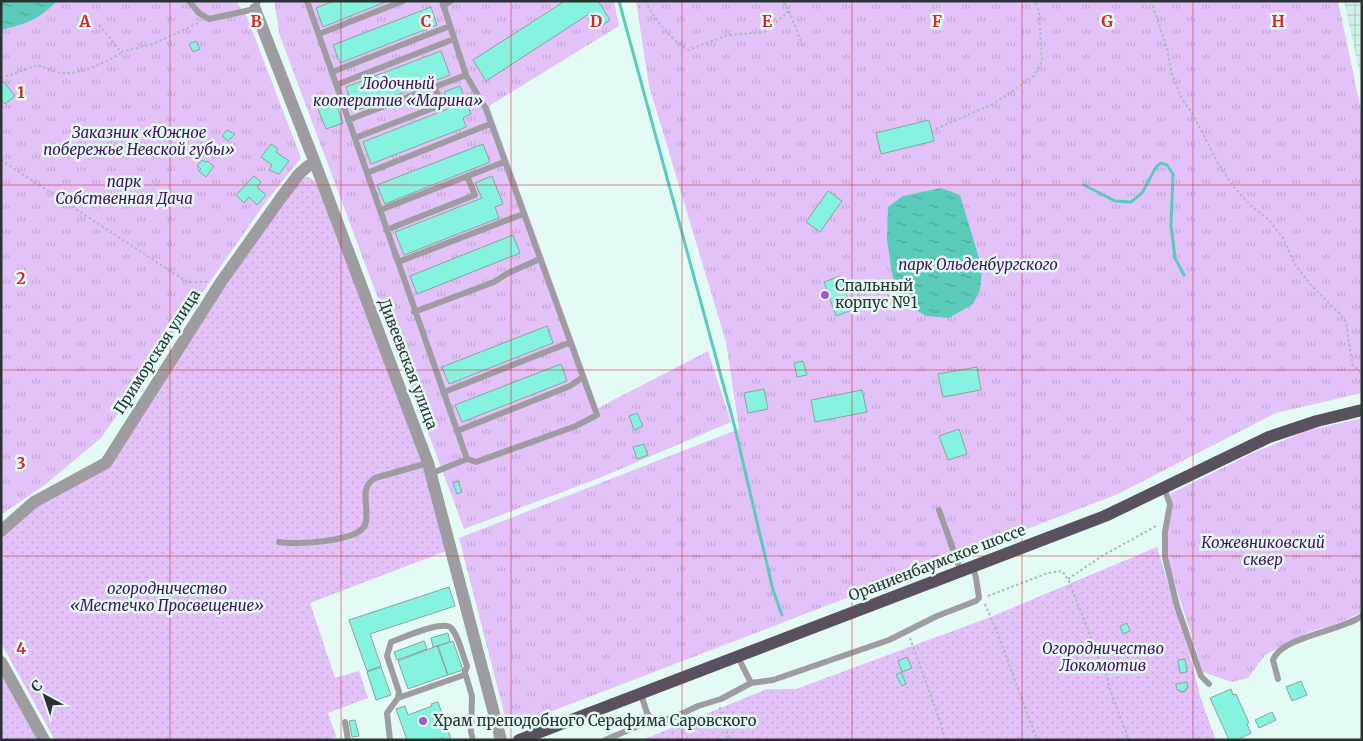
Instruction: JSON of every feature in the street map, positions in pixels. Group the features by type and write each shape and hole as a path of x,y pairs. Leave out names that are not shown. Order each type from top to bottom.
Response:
{"main road":[{"name":"Ораниенбаумское шоссе","path":"522,739 1105,516 1269,437 1317,421 1362,410"}],"street":[{"name":"Дивеевская улица","path":"256,5 429,468 501,740"},
{"name":"Приморская улица","path":"1,531 34,502 106,462 221,282 283,194 308,166 315,163"},
{"path":"1,662 44,740"}],"lane":[{"path":"189,1 198,13 209,19 256,5"},
{"path":"307,1 414,312 467,459"},
{"path":"319,34 403,1"},
{"path":"278,542 298,544 331,540 359,532 364,526 366,518 365,492 370,481 375,478 467,459 476,462 576,426 597,414 486,109 466,76 442,4 451,1"},
{"path":"332,72 450,26"},
{"path":"336,85 454,39"},
{"path":"348,120 466,76"},
{"path":"355,138 441,105 435,87"},
{"path":"366,173 490,124"},
{"path":"380,210 504,162"},
{"path":"386,230 475,195 467,176"},
{"path":"398,262 523,214"},
{"path":"414,312 494,282 508,273 540,259"},
{"path":"444,392 571,342"},
{"path":"457,431 570,386 583,377"},
{"path":"1164,488 1170,504 1164,544 1171,584 1200,676 1209,684"},
{"path":"605,740 638,726 673,718 698,706 721,699 751,684 773,680 889,640 937,616 972,604 979,598 976,578 967,570 939,510"},
{"path":"1278,678 1273,660 1278,653 1311,634 1344,625 1362,616"},
{"path":"390,740 387,713 398,698 399,692 388,656 390,642 441,625 450,627 456,635 467,666 464,675"},
{"path":"738,656 751,684"},
{"path":"398,698 464,675"},
{"path":"464,675 466,676 472,696 471,732 473,740"},
{"path":"640,694 647,713 656,721"},
{"path":"345,722 348,740"}],"path":[{"path":"645,1 658,22 673,40 688,50 728,35 765,32 789,10"},
{"path":"783,1 789,10 803,47"},
{"path":"936,128 995,103 1034,76 1042,61 1040,11 1035,1"},
{"path":"1151,1 1167,48 1172,74 1182,99 1192,113 1218,163 1233,186 1250,205 1269,220 1283,238 1294,263 1311,285 1346,322 1352,364 1362,374"},
{"path":"1,78 38,65 58,72 77,71 109,60 121,52 154,44 201,22"},
{"path":"99,25 121,52"},
{"path":"1,160 188,282 221,282"},
{"path":"1068,579 1102,556 1154,527 1167,522"},
{"path":"1037,740 992,618 979,598 1048,573 1062,571 1068,579 1129,740"},
{"path":"908,631 945,740"},
{"path":"721,699 721,717 730,740"}],"shaded area":[{"path":"1344,1 1362,1 1362,84"}],"green space":[{"name":"Заказник «Южное побережье Невской губы»","path":"1,1 236,1 247,17 301,158 265,203 101,438 46,484 1,515"},
{"name":"Лодочный кооператив «Марина»","path":"274,1 614,1 619,26 489,106 598,408 708,351 731,422 602,477 464,529 280,36"},
{"name":"парк Ольденбургского","path":"636,1 1338,1 1362,115 1362,393 1276,413 1118,494 508,728 459,538 739,429 726,342 649,86"},
{"name":"огородничество «Местечко Просвещение»","path":"305,177 313,180 321,190 425,473 446,551 310,603 335,678 359,671 368,698 328,713 336,736 328,740 55,740 1,643 1,537 36,506 106,468 221,292 301,179"},
{"name":"Кожевниковский сквер","path":"1362,418 1362,612 1339,623 1309,632 1265,655 1248,678 1232,682 1203,672 1169,565 1166,531 1173,504 1170,494 1253,453 1306,431"},
{"name":"Огородничество Локомотив","path":"1157,547 1190,655 1200,696 1216,740 642,740 767,689 796,689 988,618"},
{"path":"1,673 37,740 1,740"}],"water":[{"path":"1,1 57,1 44,13 31,20 18,26 1,30"},
{"path":"941,188 960,195 982,268 980,290 973,304 949,318 926,316 906,304 895,286 887,238 888,207 903,196"}],"building":[{"path":"334,1 388,1 323,27 316,8"},
{"path":"565,1 598,1 610,20 598,28 589,14 486,81 473,60"},
{"path":"431,7 437,25 340,63 333,45"},
{"path":"196,41 200,49 193,52 189,44"},
{"path":"441,51 450,75 355,111 346,87"},
{"path":"4,82 15,96 5,104 1,100 1,85"},
{"path":"460,86 471,114 463,118 466,127 371,164 363,142 450,108 444,92"},
{"path":"336,103 343,123 326,129 318,109"},
{"path":"929,120 934,141 881,154 876,133"},
{"path":"227,130 235,134 228,141 222,136"},
{"path":"271,144 278,149 276,152 289,161 279,174 269,170 272,165 261,157"},
{"path":"483,144 490,162 385,204 377,185"},
{"path":"202,160 214,166 206,177 199,171 201,169 197,166"},
{"path":"254,176 261,182 257,187 266,195 257,205 249,197 244,203 236,195"},
{"path":"492,176 503,204 495,207 499,218 404,255 395,232 482,198 475,183"},
{"path":"828,191 842,201 820,232 806,222"},
{"path":"513,235 520,253 417,294 410,276"},
{"path":"840,276 852,310 836,316 824,282"},
{"path":"547,326 553,343 449,384 442,367"},
{"path":"803,361 807,375 797,377 794,363"},
{"path":"561,364 567,381 462,422 455,405"},
{"path":"977,367 981,390 943,397 938,374"},
{"path":"764,389 768,409 748,413 744,393"},
{"path":"862,390 867,412 815,422 811,400"},
{"path":"637,413 643,426 634,430 629,416"},
{"path":"959,429 967,454 948,460 939,436"},
{"path":"644,444 648,455 637,459 633,447"},
{"path":"458,481 462,492 457,494 453,483"},
{"path":"449,587 455,606 370,634 381,666 367,671 349,620"},
{"path":"1127,623 1130,631 1123,634 1120,626"},
{"path":"448,633 450,642 433,647 431,638"},
{"path":"424,641 427,649 397,660 394,652"},
{"path":"453,641 463,670 448,675 438,646"},
{"path":"437,646 448,675 408,689 398,661"},
{"path":"907,657 912,668 902,672 898,661"},
{"path":"1185,659 1187,672 1180,673 1178,660"},
{"path":"381,667 391,695 376,700 367,672"},
{"path":"901,672 906,684 902,686 896,675"},
{"path":"1301,681 1307,695 1292,701 1286,687"},
{"path":"1187,682 1188,688 1186,688 1186,691 1180,692 1180,690 1177,690 1176,684"},
{"path":"1231,689 1233,695 1236,694 1249,723 1247,724 1251,733 1237,740 1229,740 1210,698"},
{"name":"Храм преподобного Серафима Саровского","path":"438,702 451,739 444,740 443,737 437,740 407,740 396,709 405,706 408,715"},
{"path":"1272,712 1276,720 1259,728 1255,720"},
{"path":"355,720 359,736 352,737 349,721"}],"waterway":[{"path":"619,1 734,424 773,590 782,615"},
{"path":"1084,185 1115,201 1131,202 1142,193 1156,167 1161,163 1167,165 1173,174 1171,226 1175,258 1184,275"}],"place":[{"name":"Спальный корпус №1","path":"825,295"},
{"name":"Храм преподобного Серафима Саровского","path":"423,721"}],"park label":[{"name":"парк Собственная Дача","path":"124,190"}]}
